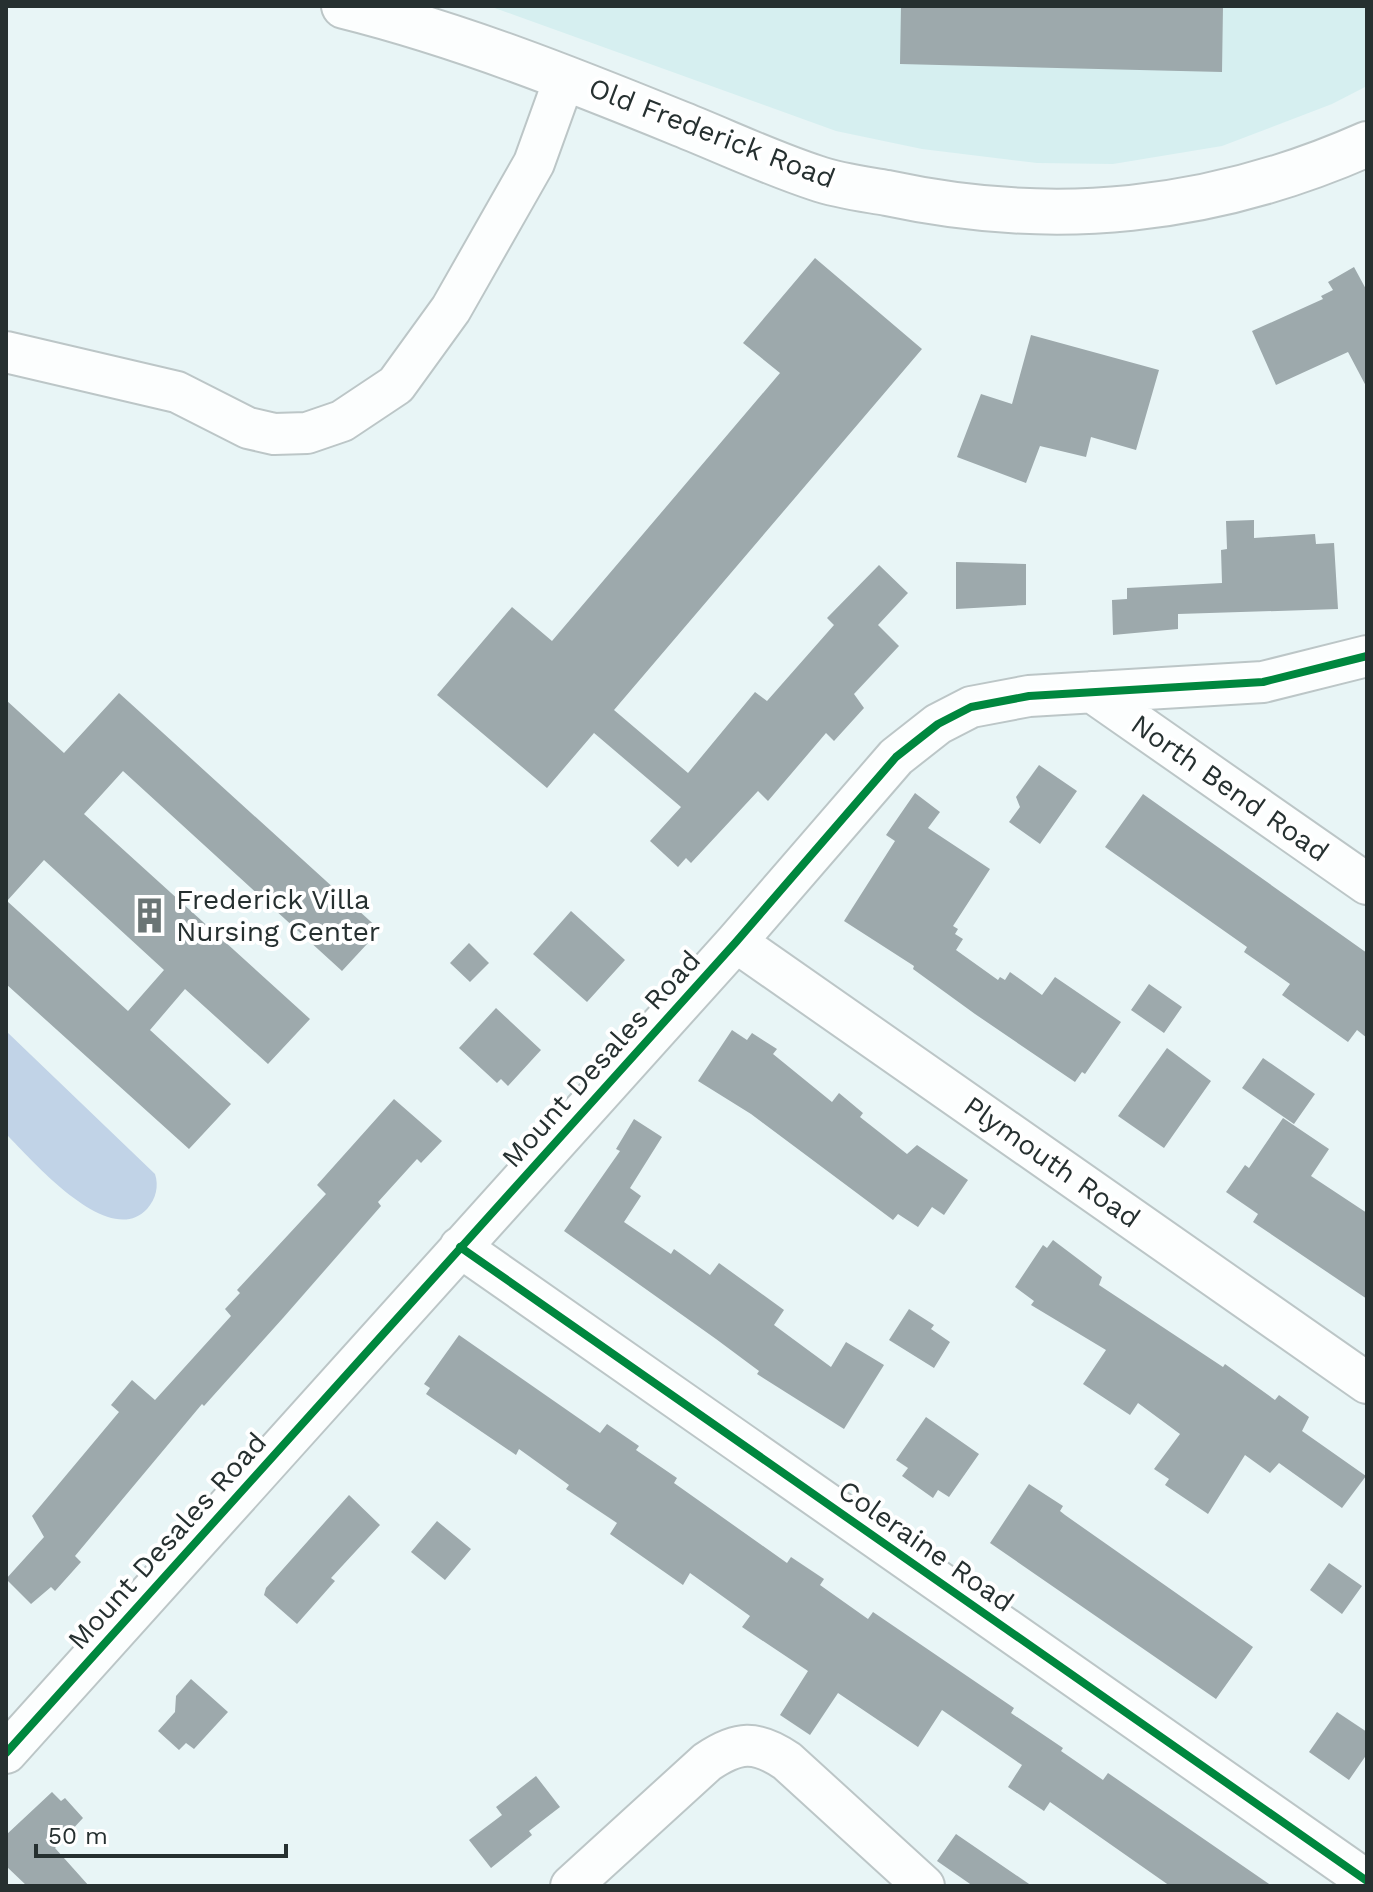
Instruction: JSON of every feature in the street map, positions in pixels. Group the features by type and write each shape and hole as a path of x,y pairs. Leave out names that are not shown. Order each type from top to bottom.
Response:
{"street":[{"name":"Old Frederick Road","path":"344,6 474,42 818,179 981,211 1022,214 1090,211 1202,198 1309,169 1367,144"},
{"path":"6,352 177,392 248,428 274,434 307,433 342,421 396,385 451,309 534,163 565,77"},
{"name":"Mount Desales Road","path":"6,1753 736,942 896,757 938,724 971,707 1029,696 1175,690 1263,682 1367,656"},
{"name":"North Bend Road","path":"1092,692 1367,884"},
{"name":"Plymouth Road","path":"736,942 1367,1383"},
{"name":"Coleraine Road","path":"460,1247 1367,1881"},
{"path":"571,1886 707,1762 727,1749 748,1743 767,1747 787,1761 924,1886"}],"shaded area":[{"path":"489,6 1367,6 1367,86 1332,104 1222,146 1113,164 1037,163 922,149 836,131"},
{"path":"6,1031 155,1174 156,1192 147,1209 131,1219 113,1218 93,1210 52,1180 6,1134"}],"building":[{"path":"901,6 1223,6 1222,72 900,64"},
{"path":"815,258 922,349 614,710 688,773 755,692 767,701 834,625 827,618 879,565 908,593 878,625 899,646 854,694 864,708 834,741 826,733 768,801 758,791 691,863 686,858 678,867 650,841 681,807 594,733 547,788 437,695 512,607 552,641 780,373 743,343"},
{"path":"1354,267 1367,291 1367,388 1348,352 1276,385 1252,331 1323,299 1321,296 1333,290 1328,282"},
{"path":"1031,335 1159,370 1136,450 1091,437 1086,457 1040,446 1026,483 957,457 981,394 1012,404"},
{"path":"1254,520 1254,538 1315,534 1316,544 1334,543 1338,609 1178,614 1178,629 1113,635 1112,600 1127,599 1127,588 1222,583 1221,550 1227,549 1226,521"},
{"path":"956,562 1026,564 1026,605 956,609"},
{"name":"Frederick Villa Nursing Center","path":"119,693 380,930 342,971 123,771 84,814 310,1019 268,1064 185,989 150,1030 231,1104 189,1149 6,984 6,700 64,753","holes":["44,860 164,970 128,1011 7,901"]},
{"path":"1039,765 1077,791 1040,844 1009,822 1020,807 1016,797"},
{"path":"915,793 940,812 928,828 990,869 953,926 958,929 955,934 963,939 956,950 998,980 1000,977 1005,980 1010,972 1042,995 1055,977 1121,1022 1085,1074 1082,1072 1075,1082 975,1014 913,969 914,966 844,921 895,841 886,835"},
{"path":"1143,794 1367,953 1367,1038 1357,1030 1348,1042 1282,995 1290,984 1244,952 1247,947 1105,847"},
{"path":"571,911 625,960 587,1002 533,954"},
{"path":"469,943 489,963 470,982 450,963"},
{"path":"1149,984 1182,1007 1164,1033 1131,1010"},
{"path":"496,1008 541,1050 508,1086 501,1079 497,1083 459,1048"},
{"path":"732,1030 747,1040 752,1033 777,1049 773,1054 832,1102 839,1093 863,1113 860,1117 907,1154 917,1145 968,1180 944,1215 932,1207 918,1227 898,1214 893,1220 751,1114 698,1081"},
{"path":"1167,1048 1211,1081 1164,1148 1118,1116"},
{"path":"1263,1058 1315,1094 1294,1124 1242,1088"},
{"path":"394,1099 442,1141 421,1163 417,1159 378,1202 381,1206 283,1318 204,1406 202,1404 75,1556 81,1562 55,1591 51,1587 31,1604 6,1579 44,1537 32,1516 119,1412 111,1405 132,1380 155,1400 231,1316 225,1309 240,1293 237,1290 326,1194 317,1185"},
{"path":"1283,1118 1329,1149 1311,1176 1367,1213 1367,1299 1253,1222 1258,1214 1226,1192 1245,1165 1249,1168"},
{"path":"634,1119 662,1137 630,1188 641,1196 624,1222 671,1254 674,1249 710,1275 719,1263 784,1310 774,1325 831,1367 846,1342 884,1365 844,1429 757,1374 759,1371 716,1339 564,1231 620,1151 616,1149"},
{"path":"1053,1240 1102,1277 1099,1285 1223,1367 1225,1364 1275,1400 1279,1395 1309,1417 1302,1431 1366,1476 1342,1508 1279,1463 1270,1473 1245,1455 1208,1514 1165,1485 1169,1479 1154,1469 1180,1434 1138,1403 1130,1415 1083,1384 1106,1350 1031,1305 1034,1301 1015,1287 1043,1245 1047,1248"},
{"path":"909,1309 934,1325 931,1329 950,1342 934,1368 889,1340"},
{"path":"459,1335 600,1433 607,1424 639,1446 636,1450 677,1478 674,1483 787,1563 791,1557 824,1579 820,1585 868,1619 873,1612 1014,1708 1011,1713 1103,1780 1108,1773 1272,1886 1170,1886 1050,1802 1044,1811 1008,1787 1022,1765 942,1710 918,1747 838,1693 810,1735 780,1715 808,1671 742,1627 750,1616 690,1573 683,1585 610,1534 617,1523 566,1489 569,1485 519,1449 516,1455 426,1394 430,1388 424,1384"},
{"path":"926,1417 979,1454 949,1497 938,1490 933,1498 902,1476 908,1468 896,1460"},
{"path":"1029,1484 1063,1506 1060,1511 1065,1515 1253,1647 1216,1699 990,1543"},
{"path":"349,1495 380,1525 331,1578 335,1581 297,1624 264,1595 266,1588"},
{"path":"437,1521 471,1549 445,1580 411,1552"},
{"path":"1329,1563 1362,1586 1342,1614 1310,1590"},
{"path":"191,1679 228,1712 194,1749 186,1743 179,1750 158,1731 175,1712 176,1696"},
{"path":"1337,1712 1367,1732 1367,1754 1349,1780 1309,1752"},
{"path":"536,1776 560,1807 529,1831 532,1835 491,1868 469,1840 502,1815 496,1807"},
{"path":"52,1792 61,1801 65,1798 83,1818 55,1848 89,1886 27,1886 6,1866 6,1835"},
{"path":"956,1834 1032,1886 973,1886 937,1861"}],"cycle path":[{"path":"6,1753 736,942 896,757 938,724 971,707 1029,696 1263,682 1367,656"},
{"path":"460,1247 1367,1881"}],"place":[{"name":"Frederick Villa Nursing Center","path":"150,915"}]}
